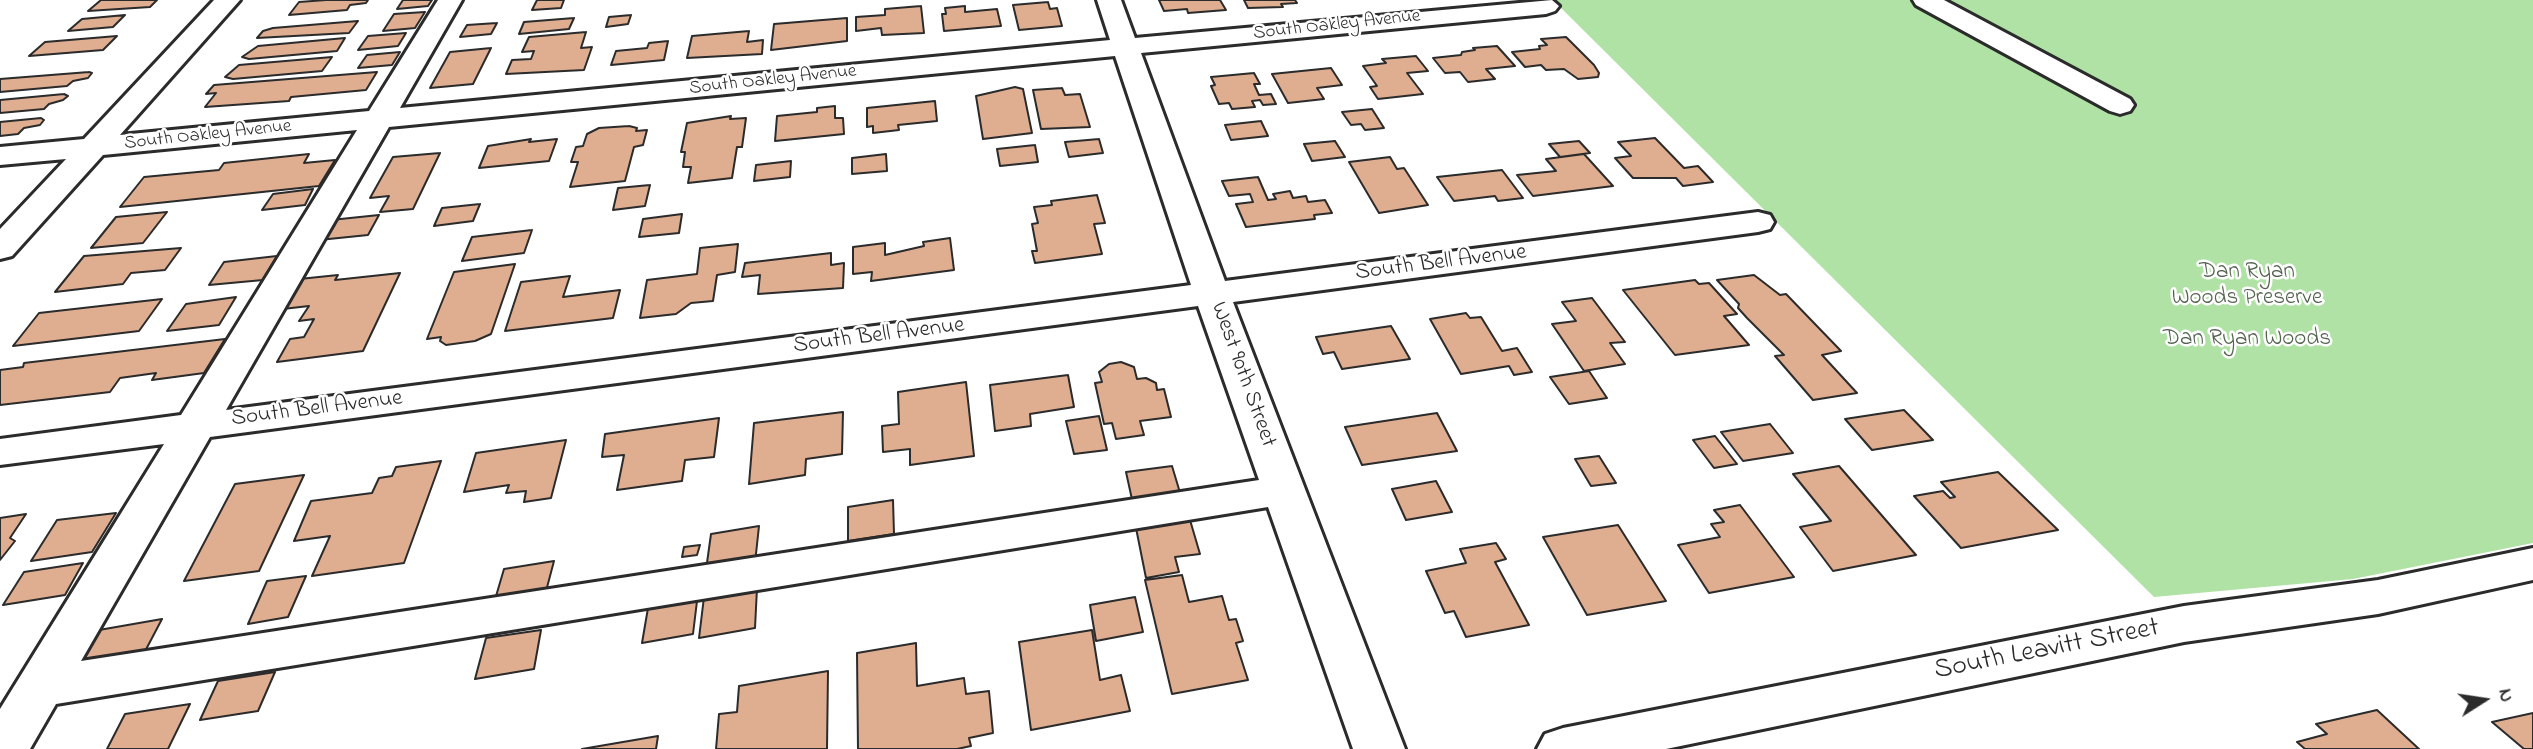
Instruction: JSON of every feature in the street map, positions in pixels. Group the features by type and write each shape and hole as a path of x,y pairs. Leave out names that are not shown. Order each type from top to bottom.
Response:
{"street":[{"path":"0,249 228,0"},
{"path":"3,749 450,0"},
{"name":"West 90th Street","path":"1109,0 1212,294 1379,749"},
{"path":"1925,0 2120,105"},
{"name":"South Oakley Avenue","path":"0,156 1546,6"},
{"name":"South Bell Avenue","path":"0,452 1758,222"},
{"path":"40,687 1284,490"},
{"name":"South Leavitt Street","path":"1563,749 2184,624 2378,597 2533,564"}],"green space":[{"name":"Dan Ryan Woods","path":"1553,0 2533,0 2533,543 2353,579 2154,597"}],"building":[{"path":"101,0 157,0 150,7 88,11"},
{"path":"368,0 366,3 350,5 347,10 289,15 299,2"},
{"path":"403,0 432,0 428,6 397,9"},
{"path":"537,0 564,0 561,8 532,10"},
{"path":"1159,0 1220,0 1226,10 1188,13 1187,9 1164,11"},
{"path":"1244,0 1295,0 1297,3 1281,4 1283,7 1248,8"},
{"path":"1048,2 1050,9 1057,8 1062,26 1019,30 1013,5"},
{"path":"921,6 924,33 882,35 881,28 856,31 856,17 885,15 885,9"},
{"path":"965,6 965,12 997,9 1001,26 944,31 942,14 946,14 945,8"},
{"path":"425,12 415,28 383,31 394,14"},
{"path":"125,15 113,27 68,31 82,19"},
{"path":"631,15 628,24 606,27 609,17"},
{"path":"574,18 569,29 519,34 524,22"},
{"path":"847,18 847,41 771,50 774,24"},
{"path":"358,21 349,33 257,38 263,31 273,28"},
{"path":"497,23 491,34 460,37 467,25"},
{"path":"749,31 747,42 763,40 762,54 687,58 692,36"},
{"path":"586,32 581,48 592,47 584,70 506,74 512,60 531,59 534,51 522,52 529,37"},
{"path":"406,33 398,46 358,50 368,36"},
{"path":"117,36 103,50 29,56 45,42"},
{"path":"1566,37 1594,65 1599,73 1598,77 1578,79 1564,69 1546,70 1541,65 1525,67 1512,52 1540,49 1539,46 1547,45 1541,39"},
{"path":"345,38 337,51 249,59 242,57 258,46"},
{"path":"668,41 664,60 611,65 616,51 647,48 649,43"},
{"path":"1497,46 1515,66 1486,69 1495,79 1468,82 1460,72 1445,73 1433,58 1461,55 1462,52 1475,50 1473,48"},
{"path":"491,48 473,84 430,88 450,52"},
{"path":"400,52 392,65 358,68 367,55"},
{"path":"1416,56 1428,71 1407,73 1423,94 1378,99 1370,87 1377,86 1363,66 1386,63 1382,59"},
{"path":"332,57 322,71 233,79 225,77 239,65"},
{"path":"1331,68 1342,85 1317,88 1324,99 1288,103 1272,74"},
{"path":"377,72 366,90 291,97 289,101 205,107 216,93 206,94 214,85"},
{"path":"92,73 88,78 73,81 67,86 0,92 0,79"},
{"path":"1254,73 1260,84 1254,84 1259,95 1271,94 1276,104 1263,105 1260,100 1252,101 1255,107 1232,109 1229,103 1219,104 1211,86 1215,85 1211,77"},
{"path":"1015,87 1023,89 1032,133 983,139 976,96"},
{"path":"1062,88 1065,95 1080,94 1090,127 1041,129 1033,90"},
{"path":"64,94 68,96 44,109 0,113 0,100"},
{"path":"935,101 937,121 898,125 899,130 873,133 873,126 867,127 867,108"},
{"path":"835,106 835,118 843,118 844,134 775,141 777,116 817,112 817,108"},
{"path":"1372,109 1384,128 1365,130 1361,124 1351,125 1342,112"},
{"path":"731,116 730,119 746,118 742,147 737,147 732,178 688,183 691,167 683,167 685,152 681,152 687,123"},
{"path":"41,118 44,120 40,125 24,128 18,134 0,136 0,122"},
{"path":"1261,121 1268,136 1231,140 1225,125"},
{"path":"599,128 637,128 636,131 647,130 643,145 634,147 625,181 570,187 578,162 571,162 576,147 583,146 587,134"},
{"path":"1655,138 1684,168 1698,166 1713,182 1683,186 1676,178 1633,178 1615,158 1631,156 1618,142"},
{"path":"531,139 529,142 557,139 549,161 479,168 488,146"},
{"path":"1099,139 1103,153 1069,157 1065,142"},
{"path":"1335,141 1345,157 1312,161 1304,144"},
{"path":"1579,141 1590,153 1560,157 1549,144"},
{"path":"1035,145 1038,162 1000,166 997,149"},
{"path":"440,153 413,209 380,212 389,196 370,198 393,157"},
{"path":"309,154 304,163 335,160 319,186 120,207 144,177 219,170 224,163"},
{"path":"886,154 887,171 852,174 852,158"},
{"path":"1584,154 1613,186 1533,196 1517,175 1556,171 1546,159"},
{"path":"1390,157 1397,169 1404,168 1428,205 1379,213 1349,162"},
{"path":"791,161 790,177 754,181 756,165"},
{"path":"1502,170 1523,198 1498,201 1495,196 1454,201 1437,177"},
{"path":"1258,177 1268,200 1276,199 1273,194 1290,191 1293,198 1306,196 1308,202 1325,200 1332,213 1314,215 1315,219 1246,227 1236,204 1253,202 1250,194 1229,196 1222,181"},
{"path":"650,185 645,206 613,210 618,188"},
{"path":"313,189 305,205 262,210 273,194"},
{"path":"1097,195 1105,223 1094,224 1102,254 1035,263 1032,251 1037,251 1032,224 1038,223 1034,207 1052,205 1051,201"},
{"path":"480,204 473,221 434,226 442,208"},
{"path":"167,212 143,243 91,248 116,217"},
{"path":"682,214 679,233 639,237 643,219"},
{"path":"379,215 368,235 319,240 331,220"},
{"path":"532,230 524,253 462,261 472,237"},
{"path":"950,238 954,270 871,281 872,272 853,274 853,247 885,243 885,255 924,246 923,242"},
{"path":"738,244 735,272 717,275 713,301 691,303 676,314 640,318 647,280 697,274 700,248"},
{"path":"181,248 165,270 131,273 123,284 55,292 84,256"},
{"path":"831,253 831,265 844,263 843,288 758,294 760,275 742,277 745,263"},
{"path":"277,256 263,280 209,285 224,262"},
{"path":"515,264 491,334 475,341 446,345 440,341 441,337 427,339 454,272"},
{"path":"400,273 363,351 277,362 290,339 304,337 314,319 299,321 309,306 274,310 290,280 338,275 335,280"},
{"path":"1754,275 1780,295 1786,294 1841,351 1822,355 1857,393 1813,400 1775,356 1784,355 1738,308 1739,304 1717,280"},
{"path":"570,276 563,297 620,290 613,318 505,331 521,282"},
{"path":"1695,280 1699,284 1709,283 1737,314 1724,316 1749,345 1675,355 1623,290"},
{"path":"236,297 219,325 167,331 186,304"},
{"path":"1592,298 1625,342 1610,343 1625,364 1584,371 1552,324 1576,321 1562,302"},
{"path":"162,299 139,331 13,346 39,313"},
{"path":"1466,313 1470,318 1481,317 1502,351 1517,348 1532,372 1514,375 1509,366 1461,374 1430,319"},
{"path":"1391,326 1410,359 1342,369 1334,352 1323,354 1316,337"},
{"path":"225,339 204,373 152,380 156,373 120,378 110,392 0,405 0,370 23,367 24,363"},
{"path":"1121,362 1134,367 1137,379 1146,378 1156,383 1157,390 1164,389 1171,417 1140,421 1144,435 1116,439 1112,423 1104,424 1095,383 1102,382 1099,372 1109,364"},
{"path":"1589,371 1607,398 1569,404 1550,377"},
{"path":"1068,375 1074,407 1030,414 1031,426 995,431 990,385"},
{"path":"966,382 974,456 910,465 910,449 883,452 882,426 899,424 898,392"},
{"path":"1904,410 1933,440 1872,450 1845,419"},
{"path":"843,412 842,454 806,459 805,475 749,484 754,423"},
{"path":"1437,413 1457,451 1362,465 1345,427"},
{"path":"1099,416 1107,450 1074,454 1066,421"},
{"path":"719,418 714,457 685,460 682,481 617,490 624,455 602,457 605,434"},
{"path":"1770,424 1793,453 1743,461 1721,432"},
{"path":"1715,436 1737,464 1714,468 1693,440"},
{"path":"566,440 551,498 524,502 526,491 506,493 509,485 464,492 476,453"},
{"path":"1599,456 1616,483 1591,486 1575,459"},
{"path":"441,461 404,563 312,576 330,536 294,541 311,501 372,493 379,478 392,476 396,467"},
{"path":"1172,466 1181,496 1133,504 1126,472"},
{"path":"1839,466 1916,555 1833,571 1800,527 1831,521 1793,474"},
{"path":"1998,472 2058,530 1961,548 1914,496 1943,491 1950,498 1955,497 1941,482"},
{"path":"304,475 259,571 184,581 235,484"},
{"path":"1436,481 1452,512 1406,520 1392,489"},
{"path":"893,500 894,534 848,541 848,507"},
{"path":"1740,505 1794,577 1709,593 1678,545 1720,537 1711,524 1724,522 1714,510"},
{"path":"116,513 92,552 31,561 57,520"},
{"path":"26,514 10,538 15,541 0,560 0,518"},
{"path":"1190,520 1200,554 1175,557 1179,572 1146,578 1136,528"},
{"path":"1618,525 1666,601 1587,615 1543,537"},
{"path":"759,526 755,563 706,570 711,534"},
{"path":"1496,543 1506,559 1495,562 1529,625 1466,637 1454,611 1445,613 1426,571 1466,563 1460,549"},
{"path":"700,545 697,555 682,557 684,547"},
{"path":"554,561 545,595 494,603 504,569"},
{"path":"83,563 65,595 3,605 24,572"},
{"path":"1182,575 1189,602 1222,596 1229,620 1236,619 1243,641 1236,643 1248,680 1172,694 1145,580"},
{"path":"306,576 288,617 248,624 267,581"},
{"path":"757,588 755,628 699,638 704,597"},
{"path":"1135,597 1143,632 1096,641 1090,605"},
{"path":"697,601 693,634 642,643 648,608"},
{"path":"162,619 142,657 77,666 99,630"},
{"path":"541,630 534,669 475,679 486,638"},
{"path":"1092,630 1100,680 1121,675 1130,711 1031,730 1019,642"},
{"path":"916,643 917,686 964,678 966,694 989,691 993,733 969,738 971,746 957,749 858,749 857,653"},
{"path":"828,671 827,749 716,749 719,714 737,712 739,686"},
{"path":"275,672 258,711 200,720 218,681"},
{"path":"190,704 168,749 107,749 125,714"},
{"path":"2377,710 2419,749 2305,749 2297,742 2327,734 2316,724"},
{"path":"2533,713 2533,749 2524,749 2492,722"},
{"path":"658,736 656,749 582,749"}],"park label":[{"name":"Dan Ryan Woods Preserve","path":"2247,286"}]}
